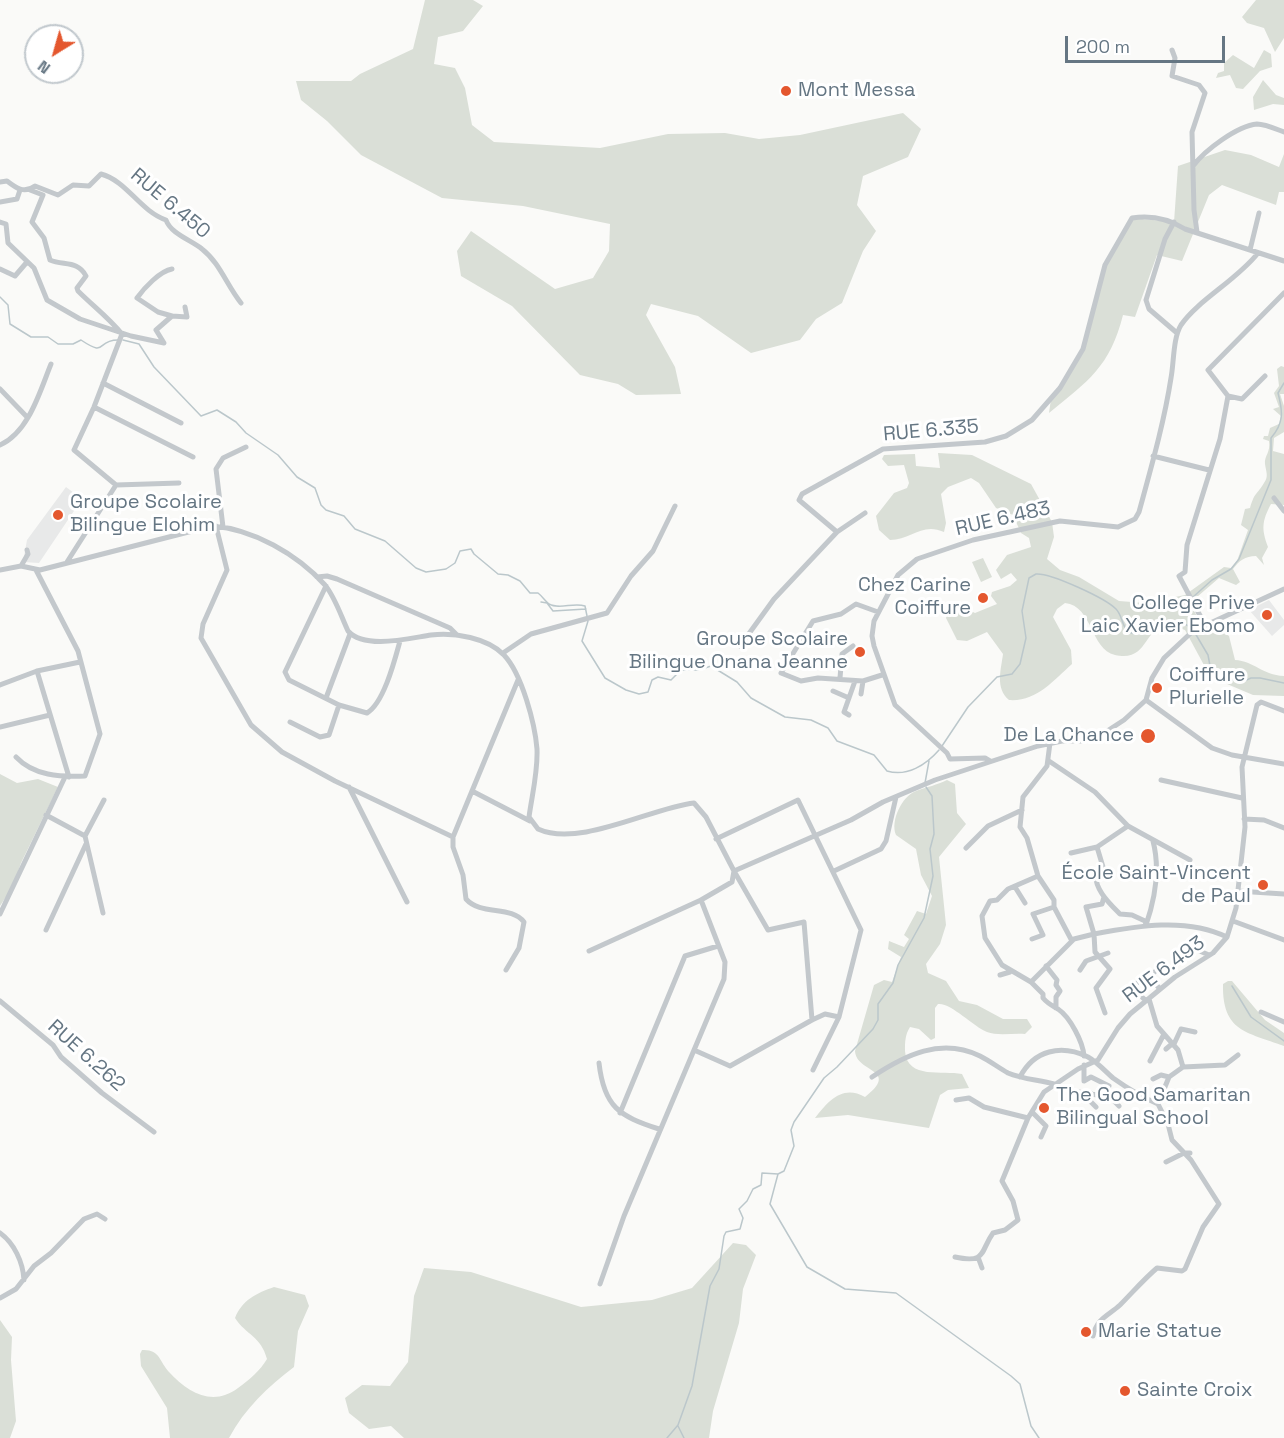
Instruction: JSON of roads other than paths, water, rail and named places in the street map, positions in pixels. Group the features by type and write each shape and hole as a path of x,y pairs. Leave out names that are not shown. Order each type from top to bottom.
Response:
{"street":[{"path":"1172,50 1175,58 1172,76 1196,83 1205,91 1192,132 1197,232"},
{"path":"1193,166 1208,150 1247,127 1258,124 1284,132"},
{"name":"RUE 6.450","path":"0,182 7,181 20,190 30,190 35,186 58,195 73,185 89,186 101,174 114,178 156,217 166,220 171,229 201,248 220,269 230,290 241,303"},
{"path":"0,202 17,199 20,190"},
{"path":"30,190 43,195 32,222 44,238 50,260 59,264 76,265 83,271 86,276 78,291 97,310 103,311 122,334"},
{"path":"1250,250 1259,213"},
{"name":"RUE 6.335","path":"837,532 799,500 799,497 872,453 883,449 985,442 1006,436 1032,420 1060,388 1083,349 1105,265 1132,219 1140,217 1174,222 1284,261"},
{"path":"0,222 6,224 8,243 34,268 47,300 80,319 122,334 164,343 156,330 172,316"},
{"path":"1174,222 1166,239 1146,304 1163,323 1177,333 1186,319 1243,271 1258,253"},
{"path":"0,269 15,276 27,262"},
{"path":"172,269 166,270 156,281 150,283 137,298 158,312 172,316 187,316 185,307"},
{"path":"1265,376 1242,399 1228,396 1208,370 1284,293"},
{"name":"RUE 6.483","path":"1146,700 1124,720 1098,736 1082,741 1050,743 991,761 985,758 950,759 947,753 896,705 882,675 872,636 878,612 906,566 955,545 1060,521 1107,527 1129,523 1140,512 1171,380 1177,333"},
{"path":"122,334 94,407 74,450 116,485 179,483"},
{"path":"0,445 14,436 27,417 51,364"},
{"path":"103,383 181,423"},
{"path":"0,388 27,417"},
{"path":"1206,625 1179,576 1185,572 1187,545 1220,439 1228,396"},
{"path":"94,407 193,458"},
{"path":"246,447 223,458 216,468 219,526 227,570 201,632 207,654 251,724 282,752 453,837"},
{"path":"1153,456 1209,471"},
{"path":"67,563 116,485"},
{"path":"1274,498 1284,511"},
{"path":"502,654 531,634 601,617 607,613 631,576 652,551 675,506"},
{"path":"740,646 774,599 837,532 865,513"},
{"path":"0,570 21,566 36,570 183,531 219,526 273,545 317,577 326,586 350,634 370,640 400,641 434,634 457,635 489,645 502,654 512,666 533,721 537,749 530,821"},
{"path":"21,566 28,554 27,550"},
{"path":"16,757 27,767 67,777 85,776 100,734 80,662 36,570"},
{"path":"317,577 337,579 450,628 457,635"},
{"path":"326,586 285,672 289,680 339,705 363,713 371,710 392,668 400,641"},
{"path":"1284,589 1193,631 1164,658 1152,678 1146,700 1212,748 1244,757 1284,764"},
{"path":"878,612 856,604 842,614 813,621 781,671 784,676 801,681 840,678 862,681 882,675"},
{"path":"326,698 350,634"},
{"path":"840,678 842,654 853,646"},
{"path":"0,685 36,671 80,662"},
{"path":"0,914 46,815 67,777 36,671"},
{"path":"506,970 519,948 524,922 520,918 504,913 481,910 466,899 463,875 453,847 453,837 518,680"},
{"path":"849,715 844,712 855,681"},
{"path":"861,694 862,681"},
{"path":"833,691 849,698"},
{"name":"RUE 6.493","path":"1095,1062 1102,1056 1118,1028 1160,989 1209,955 1227,937 1233,921 1238,891 1244,819 1242,798 1244,757 1259,702 1284,711"},
{"path":"290,722 320,737 329,735 339,705"},
{"path":"890,711 896,705"},
{"path":"0,727 50,715"},
{"path":"1050,743 1049,761 1042,775 1025,793 1020,827 1027,838 1038,876 1054,900 1054,907 1072,941"},
{"path":"734,871 815,836 896,797 991,761"},
{"path":"1049,761 1095,792 1128,826 1190,860"},
{"path":"1161,780 1242,798"},
{"path":"349,787 407,902"},
{"path":"472,791 530,821 538,829 550,832 601,830 667,808 694,803 701,810 768,930 804,922 812,1020"},
{"path":"834,871 881,849 886,841 896,797"},
{"path":"46,930 104,800"},
{"path":"716,839 796,800 800,801 861,930 839,1017 813,1070"},
{"path":"966,848 988,826 1022,810"},
{"path":"46,815 86,840 103,913"},
{"path":"1244,819 1264,820 1284,828"},
{"path":"1071,853 1097,847 1128,826"},
{"path":"1146,926 1152,908 1155,880 1156,853 1153,841"},
{"path":"1097,847 1103,867 1096,871 1095,877 1104,897 1120,914 1133,915 1144,921 1146,926"},
{"path":"589,951 701,900 732,882 734,871"},
{"path":"1038,876 1006,890 997,900 990,901 982,916 985,938 1011,972 1031,982 1043,994 1048,1004 1056,1008 1076,1034 1084,1056"},
{"path":"1015,886 1025,903"},
{"path":"1238,891 1284,894"},
{"path":"1104,897 1102,904 1086,907 1094,934 1093,945 1097,957 1110,969 1096,988 1105,1013"},
{"path":"600,1284 659,1129 724,979 724,962 701,900"},
{"path":"1032,939 1043,935 1034,914 1054,907"},
{"path":"1233,921 1284,940"},
{"path":"1031,982 1072,941 1094,934 1146,926 1197,927 1227,937"},
{"path":"620,1113 685,956 718,946"},
{"path":"1195,949 1209,955"},
{"path":"1080,970 1086,961 1108,953"},
{"path":"1046,966 1056,977 1059,991 1056,997 1056,1008"},
{"path":"1159,968 1148,974 1160,989"},
{"path":"1000,975 1011,972"},
{"path":"1056,977 1061,972"},
{"path":"1137,983 1132,987 1148,1000 1154,1020 1163,1036 1174,1043 1183,1067"},
{"name":"RUE 6.262","path":"0,1001 53,1045 61,1057 102,1093 154,1132"},
{"path":"1261,1012 1284,1020"},
{"path":"694,1050 730,1066 825,1014 839,1017"},
{"path":"1166,1049 1174,1043 1181,1029 1195,1032"},
{"path":"1150,1061 1163,1036"},
{"path":"872,1077 892,1063 915,1053 930,1048 945,1047 979,1055 1008,1073 1054,1084"},
{"path":"1020,1077 1031,1060 1043,1053 1061,1051 1084,1056 1095,1062 1115,1079 1158,1104 1168,1124 1172,1140 1187,1153 1220,1204 1203,1227 1185,1269 1178,1271 1157,1268 1125,1296 1119,1306 1098,1323 1093,1336"},
{"path":"1158,1104 1169,1077 1183,1067 1225,1065 1238,1055"},
{"path":"955,1257 978,1257 984,1253 993,1233 1005,1230 1018,1220 1013,1201 1002,1181 1030,1115 1044,1092 1084,1065 1095,1062"},
{"path":"599,1063 601,1084 609,1101 620,1113 659,1129"},
{"path":"1079,1092 1102,1096 1109,1086 1104,1081 1091,1077 1084,1081 1084,1065"},
{"path":"1153,1079 1161,1076 1169,1077"},
{"path":"1106,1093 1119,1106"},
{"path":"1091,1094 1090,1101 1096,1107"},
{"path":"956,1100 969,1098 984,1107 1030,1115 1046,1126 1041,1137"},
{"path":"1166,1162 1187,1153"},
{"path":"0,1298 16,1289 34,1266 51,1253 84,1219 97,1214 105,1219"},
{"path":"0,1233 13,1244 23,1270 24,1280"},
{"path":"978,1257 982,1268"}],"waterway":[{"path":"0,297 8,305 10,324 31,337 48,337 58,344 73,344 81,340 95,348 118,340"},
{"path":"123,340 139,344 154,367 201,416 217,410 236,422 246,433 278,455 297,477 315,488 321,505 326,510 344,516 355,529 385,541 416,568 426,572 446,569 455,563 460,551 471,549 498,574 508,575 520,581 530,593 538,593 549,604 585,606 587,616"},
{"path":"1193,597 1212,580 1231,569 1239,559 1271,480 1271,438 1280,422 1281,406 1278,393 1284,383"},
{"path":"942,746 968,707 997,677 1012,674 1020,664 1026,638 1022,611 1029,578 1036,574 1065,582 1110,604 1119,612 1130,633 1141,634 1162,625 1177,622 1192,629"},
{"path":"1189,600 1187,605 1191,627"},
{"path":"541,602 547,603 553,611 586,609"},
{"path":"588,621 582,641 605,678 626,690 639,694 648,692 652,680 658,677 671,680 681,670 699,670 711,666 737,682 751,698 785,717 811,720 828,728 837,741 874,755 887,771 909,771 928,760 939,750"},
{"path":"1195,633 1208,655 1211,671 1222,678 1242,682 1251,678 1260,678 1284,683"},
{"path":"925,783 929,761"},
{"path":"667,1438 678,1425 692,1386 710,1286 719,1269 724,1236 726,1232 740,1229 743,1218 739,1209 747,1201 753,1189 761,1185 762,1173 778,1174 784,1171 794,1146 791,1130 794,1122 824,1078 873,1029 878,1020 878,1004 893,983 898,965 924,918 933,876 930,849 934,834 932,796 926,787"},
{"path":"1232,986 1251,1017 1284,1041"},
{"path":"778,1174 770,1204 807,1267 845,1289 896,1293 1011,1376 1020,1384 1031,1426 1039,1438"},
{"path":"678,1426 684,1438"}],"place":[{"name":"Mont Messa","path":"786,91"},
{"name":"Groupe Scolaire Bilingue Elohim","path":"58,515"},
{"name":"Chez Carine Coiffure","path":"983,598"},
{"name":"College Prive Laic Xavier Ebomo","path":"1267,615"},
{"name":"Groupe Scolaire Bilingue Onana Jeanne","path":"860,652"},
{"name":"Coiffure Plurielle","path":"1157,688"},
{"name":"De La Chance","path":"1148,736"},
{"name":"École Saint-Vincent de Paul","path":"1263,885"},
{"name":"The Good Samaritan Bilingual School","path":"1044,1108"},
{"name":"Marie Statue","path":"1086,1332"},
{"name":"Sainte Croix","path":"1125,1391"}]}
